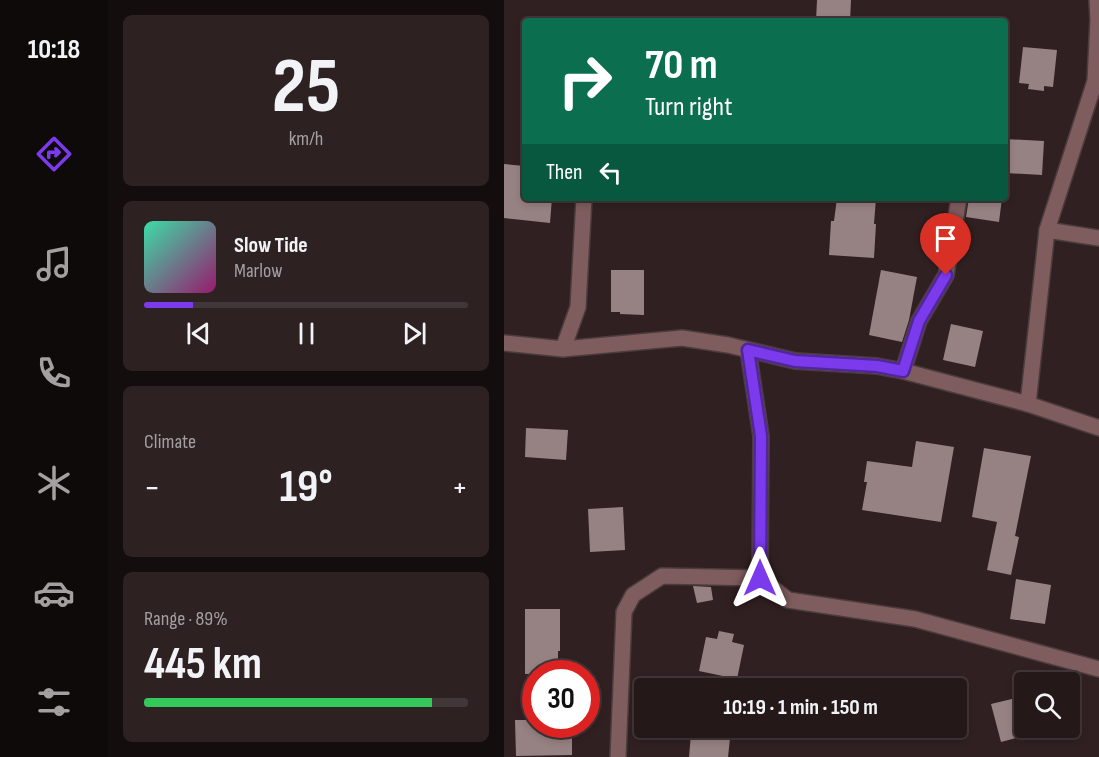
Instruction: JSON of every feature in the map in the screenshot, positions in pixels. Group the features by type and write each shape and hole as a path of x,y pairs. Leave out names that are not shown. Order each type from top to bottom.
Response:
{"street":[{"path":"1028,404 1047,230 1095,81 1097,0"},
{"path":"563,350 578,307 584,201"},
{"path":"903,371 919,321 946,275 958,201"},
{"path":"1047,230 1099,238"},
{"path":"504,343 563,350 682,338 728,345 795,361 877,366 903,371 1028,404 1099,428"},
{"path":"748,350 761,436 760,578"},
{"path":"618,757 624,612 633,595 662,576 760,578 788,600 915,619 1099,669"}],"building":[{"path":"817,0 851,0 850,18 816,18"},
{"path":"1023,47 1057,50 1053,87 1044,86 1044,91 1028,89 1029,84 1019,83"},
{"path":"1008,139 1044,141 1042,175 1008,173"},
{"path":"504,164 522,166 522,201 552,201 550,223 504,218"},
{"path":"837,201 876,201 874,258 829,255 831,221 834,221"},
{"path":"969,201 1002,201 999,222 966,217"},
{"path":"611,270 644,270 644,315 611,312"},
{"path":"881,270 917,277 909,320 902,342 869,335"},
{"path":"951,324 983,331 975,367 943,360"},
{"path":"526,428 568,430 566,460 525,457"},
{"path":"916,441 954,447 941,522 862,510 867,482 864,482 867,461 912,467"},
{"path":"984,448 1031,456 1015,536 1019,537 1011,575 987,570 997,522 972,517"},
{"path":"623,507 625,550 590,552 588,509"},
{"path":"1016,579 1051,585 1045,624 1010,619"},
{"path":"693,586 711,587 713,600 697,603"},
{"path":"525,609 560,609 558,660 525,660"},
{"path":"719,631 734,634 732,642 744,645 737,678 699,671 706,637 717,639"},
{"path":"1014,698 1014,738 1016,738 1001,742 991,704"},
{"path":"515,720 522,720 522,738 572,738 572,755 516,756"},
{"path":"691,738 730,738 728,757 689,757"}],"route":[{"path":"760,578 761,436 748,350 795,361 877,366 903,371 919,321 946,275"}]}
